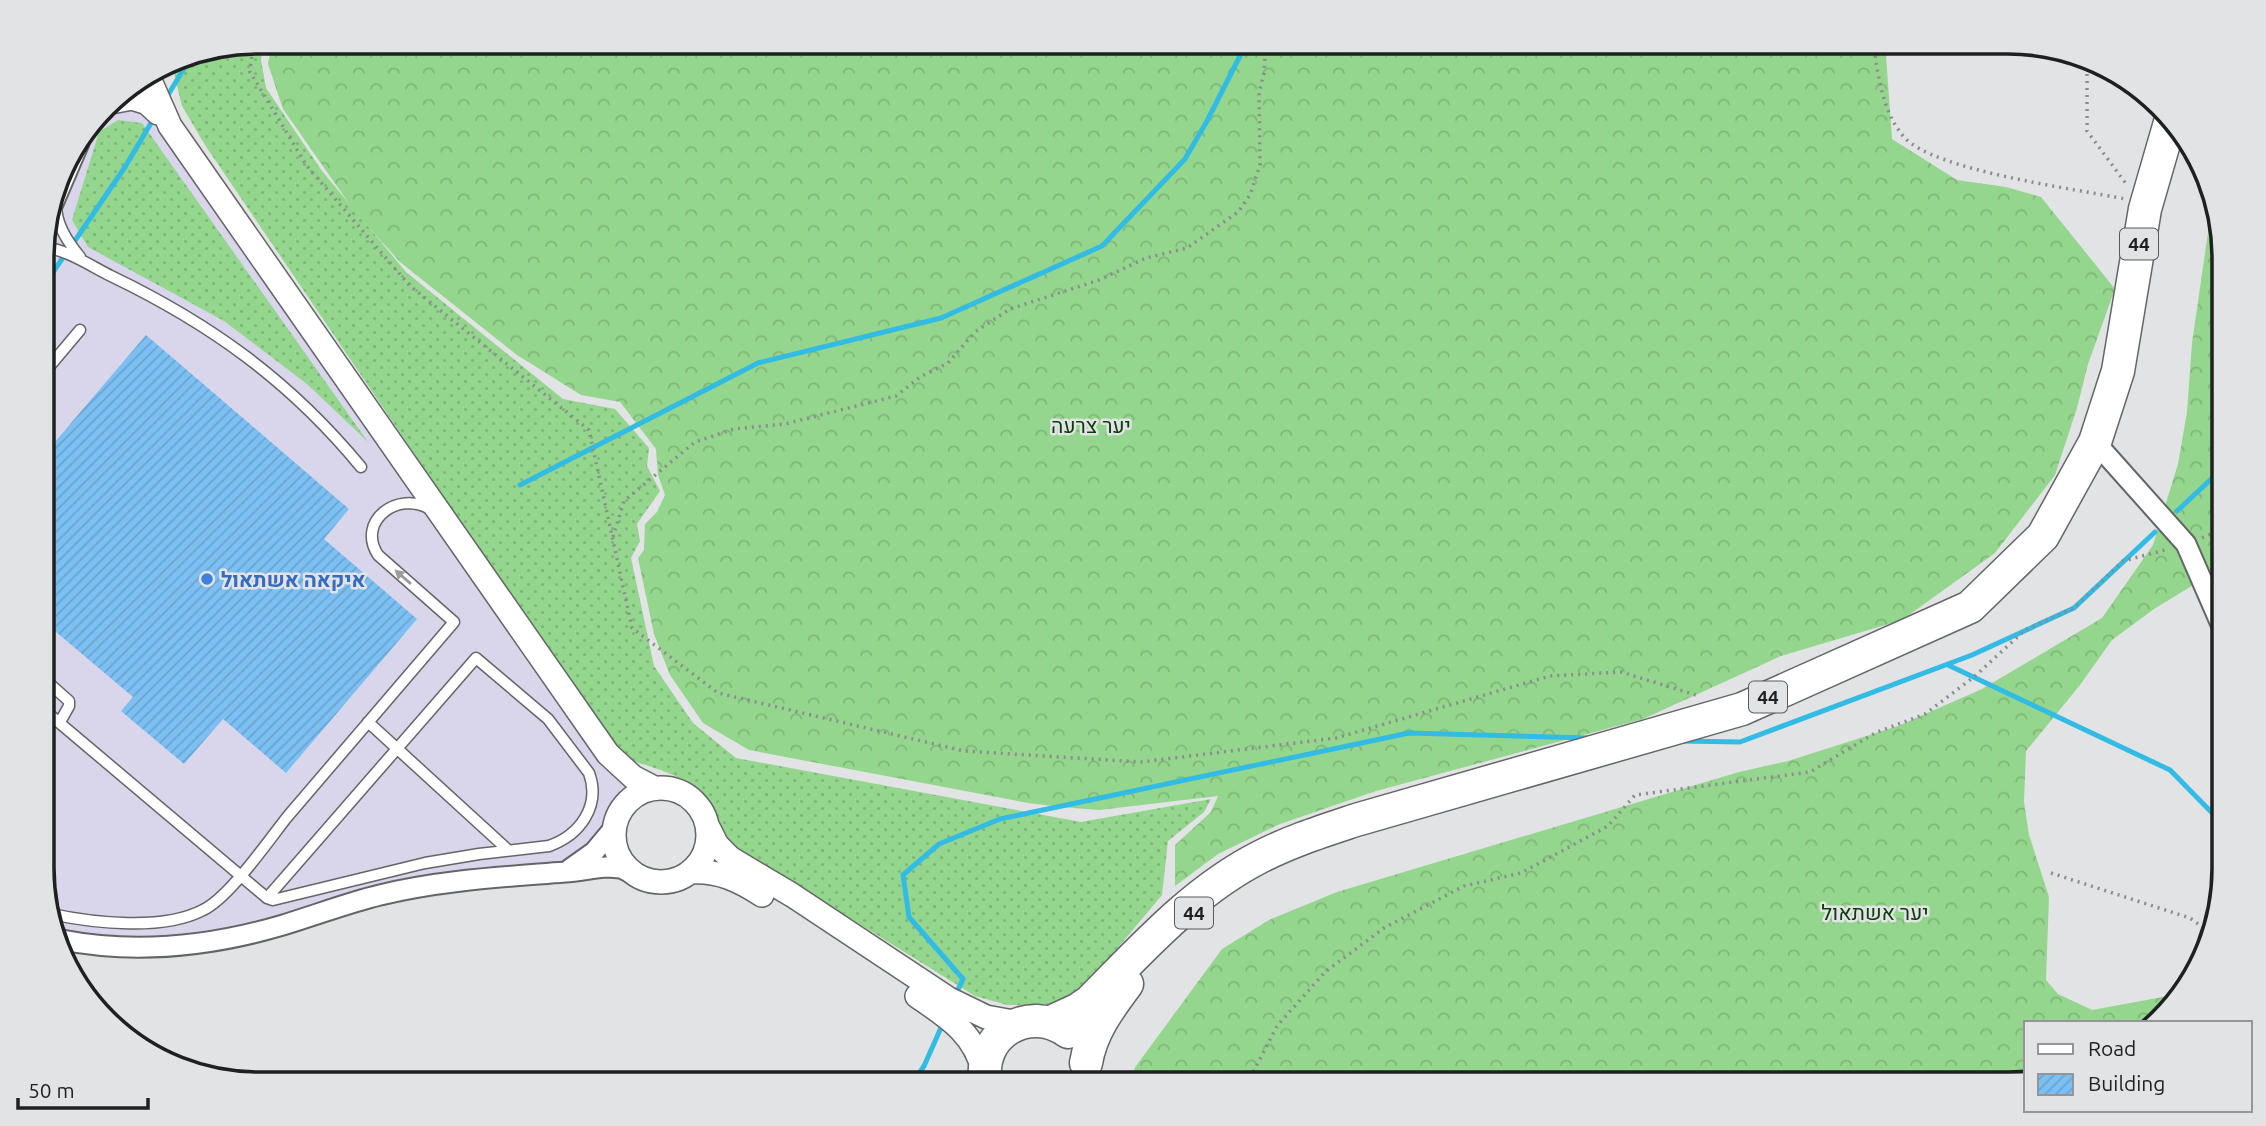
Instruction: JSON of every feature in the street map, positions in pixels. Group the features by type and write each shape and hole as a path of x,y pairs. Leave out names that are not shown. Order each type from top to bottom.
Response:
{"highway":[{"name":"44","path":"1051,1022 1089,1002 1192,902 1259,857 1294,841 1742,709 1970,607 2043,536 2095,442 2118,371 2145,209 2167,131"},
{"name":"44","path":"1086,1072 1089,1044 1113,1003 1141,966 1194,913 1220,892 1272,859 1356,821"},
{"name":"44","path":"1018,1023 1035,1020 1051,1022 1065,1030 1076,1040 1086,1072"},
{"path":"985,1072 986,1056 993,1042 1004,1031 1018,1023"}],"street":[{"path":"152,85 170,126"},
{"path":"138,94 170,126 608,754 633,777 654,788 675,789 688,796 702,812 717,845 730,858 792,895 951,1010 974,1044 982,1072"},
{"path":"133,97 150,105"},
{"path":"2095,442 2186,544 2212,604"},
{"path":"608,754 620,799 616,821 617,850 634,874"},
{"path":"564,872 589,857 632,797 654,788"},
{"path":"68,941 106,946 189,944 281,926 356,901 403,890 461,881 607,867 621,868 647,880 677,880 700,862 706,849 708,827"},
{"path":"690,872 713,872 754,890 951,1010 1018,1023"}],"lane":[{"path":"58,218 61,229 85,263"},
{"path":"55,250 67,253 174,307 242,352 305,405 361,467"},
{"path":"55,360 80,330"},
{"path":"60,915 110,922 176,919 203,911 218,901 454,622 378,555 373,547 373,529 383,513 400,503 422,504 447,523"},
{"path":"54,717 267,898 277,900 399,868 560,843 578,829 593,801 589,774 548,719 476,658 267,898"},
{"path":"54,688 69,701 60,722"},
{"path":"368,722 508,850"}],"path":[{"path":"613,540 624,501 695,442 734,429 785,424 896,396 920,377 948,363 975,332 1010,309 1099,280 1146,258 1187,248 1238,212 1250,195 1260,165 1259,93 1265,54"},
{"path":"1875,54 1890,117 1906,140 1941,159 2030,182 2128,200 2145,209"},
{"path":"252,55 250,72 307,166 410,286 589,430 632,628 718,693 964,751 1141,762 1335,738 1550,676 1621,672 1706,698"},
{"path":"2087,70 2087,131 2145,209"},
{"path":"1253,1071 1277,1026 1325,972 1384,928 1464,886 1521,873 1608,826 1635,795 1810,772 1875,733 1924,714 1974,677 2025,631 2074,608 2123,561 2186,544 2212,533"},
{"path":"2051,873 2190,918 2203,927"}],"shaded area":[{"path":"162,79 176,115 612,746 625,789 627,815 606,855 562,878 361,910 278,938 202,953 72,951 61,921 56,895 55,244 61,205 70,180 89,145 114,114 134,96"}],"green space":[{"name":"יער צרעה","path":"1886,54 1892,139 1957,180 2006,187 2041,197 2115,289 2088,364 2055,475 1995,553 1902,620 1781,656 1643,719 1376,791 1280,824 1218,854 1175,886 1175,845 1211,812 1218,796 1099,810 1028,803 749,750 703,723 670,675 654,634 638,558 644,550 645,524 657,512 665,495 658,475 656,449 620,402 581,395 517,355 400,262 355,212 283,109 268,64 270,55"},
{"path":"262,55 266,88 322,171 406,272 563,399 615,409 649,448 647,466 660,491 637,524 640,541 631,558 654,666 693,723 736,758 1081,822 1211,799 1204,812 1168,841 1162,895 1084,988 1065,1001 1041,1005 1007,1005 975,996 728,842 709,805 688,783 659,769 620,757 205,145 182,106 174,73 218,58"},
{"path":"118,120 142,123 368,442 307,384 224,321 88,247 72,220 99,132"},
{"name":"יער אשתאול","path":"2209,226 2212,258 2212,574 2154,609 2112,640 2080,685 2026,751 2024,802 2029,835 2049,897 2046,980 2058,994 2092,1010 2165,997 2142,1021 2024,1021 2022,1071 1133,1072 1222,949 1269,920 1337,892 1739,772 1788,761 1898,726 1982,689 2102,618 2153,545 2178,464 2187,412 2192,343"}],"building":[{"name":"איקאה אשתאול","path":"146,335 349,509 324,539 417,619 286,773 223,719 184,764 121,711 133,697 54,631 55,442"}],"waterway":[{"path":"520,485 758,363 941,318 1102,246 1185,159 1241,54"},
{"path":"165,100 184,68"},
{"path":"72,245 125,167 154,118"},
{"path":"55,269 66,253"},
{"path":"2177,511 2212,478"},
{"path":"1682,741 1740,742 1972,655 2074,608 2155,532"},
{"path":"1948,665 2170,770 2212,813"},
{"path":"955,996 963,979 909,917 903,875 939,844 1000,819 1409,733 1589,738"},
{"path":"920,1072 944,1021"}],"place":[{"name":"איקאה אשתאול","path":"207,579"}]}
